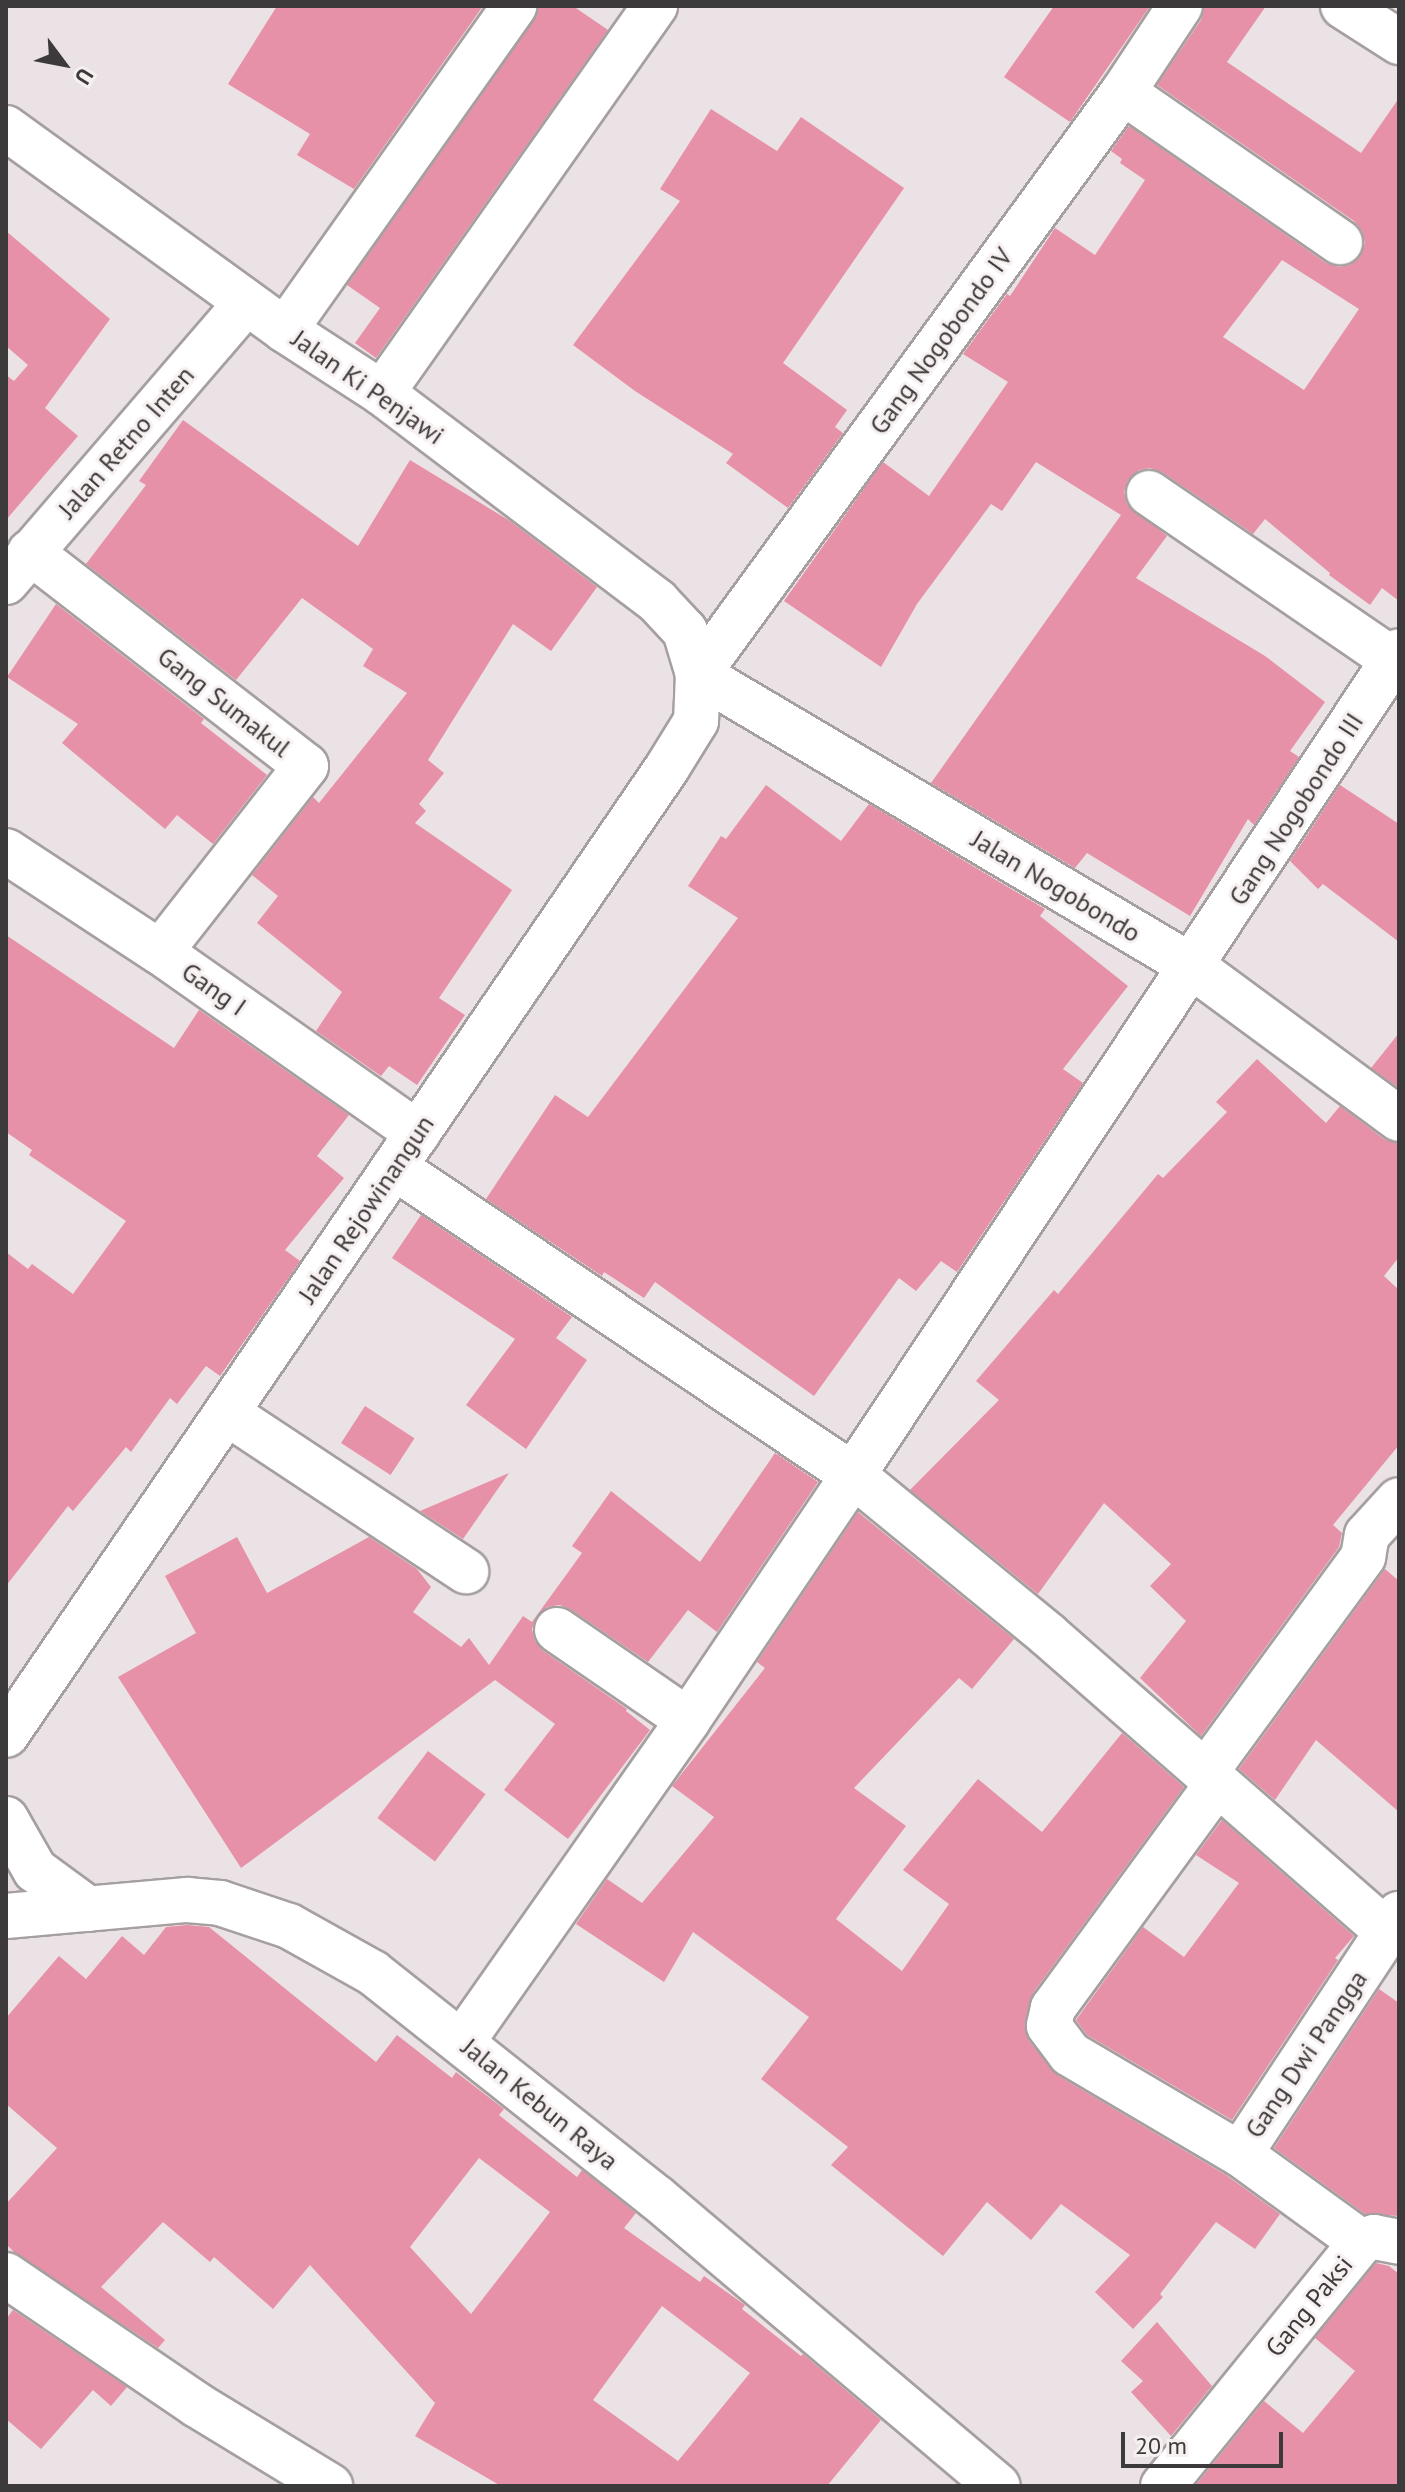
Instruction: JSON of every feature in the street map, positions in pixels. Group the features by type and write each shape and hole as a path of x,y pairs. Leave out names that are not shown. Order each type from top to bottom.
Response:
{"street":[{"path":"285,330 514,6"},
{"path":"382,393 655,6"},
{"name":"Gang Nogobondo IV","path":"698,674 1123,92 1180,6"},
{"path":"1343,6 1385,32"},
{"path":"1123,92 1340,242"},
{"name":"Jalan Ki Penjawi","path":"6,128 246,303 382,393 657,601 685,631 698,674"},
{"name":"Jalan Retno Inten","path":"18,567 246,303"},
{"path":"1149,493 1396,656"},
{"name":"Gang Sumakul","path":"18,567 306,766 160,952"},
{"name":"Gang Nogobondo III","path":"462,2042 688,1720 1193,967 1396,656"},
{"name":"Jalan Nogobondo","path":"698,674 1193,967 1399,1119"},
{"name":"Jalan Rejowinangun","path":"6,1735 696,721 698,674"},
{"name":"Gang I","path":"6,851 160,952 406,1150 853,1475 1047,1634 1211,1778 1393,1923"},
{"path":"227,1413 466,1571"},
{"path":"1211,1778 1363,1557 1367,1535 1399,1500"},
{"path":"557,1630 688,1720"},
{"name":"Gang Paksi","path":"1163,2486 1380,2242 1240,2154 1070,2054 1059,2044 1049,2021 1053,2008 1211,1778"},
{"path":"6,1819 35,1870 88,1909"},
{"name":"Jalan Kebun Raya","path":"6,1916 187,1900 220,1903 289,1926 373,1973 810,2325 998,2486"},
{"name":"Gang Dwi Pangga","path":"1240,2154 1289,2074 1393,1923"},
{"path":"6,2275 197,2405 330,2486"}],"building":[{"path":"277,6 483,6 354,189 297,155 310,134 228,84"},
{"path":"539,6 573,6 608,30 376,358 355,343 380,308 347,285 534,20"},
{"path":"1054,6 1150,6 1070,122 1004,77"},
{"path":"1205,6 1266,6 1227,62 1361,153 1399,98 1399,601 1382,588 1370,605 1329,575 1265,519 1253,534 1162,472 1150,468 1139,470 1128,480 1124,492 1127,504 1167,536 1136,578 1265,656 1325,702 1290,751 1299,757 1254,825 1248,819 1190,916 1087,853 1075,868 931,783 1121,515 1036,462 1002,511 991,504 917,604 881,667 784,601 883,462 929,496 1008,382 963,354 1007,294 1010,296 1055,228 1095,255 1145,180 1120,163 1122,159 1111,151 1129,126 1326,263 1339,267 1350,265 1360,257 1365,243 1362,231 1354,221 1157,85 1201,20","holes":["1282,260 1359,309 1304,390 1223,337"]},
{"path":"711,109 777,151 801,117 904,188 783,363 847,410 835,427 843,433 788,508 726,463 733,454 635,391 573,345 680,201 660,189"},
{"path":"6,231 110,319 45,408 78,436 6,520 6,375 14,381 28,365 6,346"},
{"path":"183,420 358,546 410,460 510,521 597,587 551,651 513,624 428,760 444,773 419,804 426,811 415,823 512,890 439,998 465,1015 417,1085 389,1066 381,1076 316,1031 342,992 257,923 278,896 252,875 313,797 319,803 407,693 363,666 373,649 302,598 236,680 86,564 146,485 139,481"},
{"path":"56,604 204,719 201,723 267,775 213,844 177,815 165,829 62,743 78,724 7,677"},
{"path":"766,785 841,841 869,804 1045,909 1040,916 1128,986 1063,1069 1083,1083 957,1272 941,1261 916,1291 899,1278 814,1396 655,1282 644,1298 604,1272 602,1276 486,1199 555,1095 588,1117 738,918 688,886 721,836 726,839"},
{"path":"1340,785 1399,824 1399,942 1323,884 1318,889 1290,861"},
{"path":"6,935 174,1048 199,1010 349,1115 317,1156 344,1178 285,1250 300,1261 220,1376 206,1366 177,1404 170,1398 131,1452 126,1447 73,1511 68,1506 6,1586 6,1252 28,1269 32,1264 73,1294 126,1221 29,1155 32,1150 6,1132"},
{"path":"1399,1033 1399,1088 1371,1068"},
{"path":"1257,1059 1326,1123 1340,1106 1384,1139 1399,1144 1399,1257 1384,1276 1399,1290 1399,1445 1333,1525 1342,1533 1339,1547 1201,1736 1140,1678 1186,1621 1150,1586 1171,1564 1104,1503 1038,1594 910,1490 999,1400 976,1381 1054,1290 1058,1294 1158,1174 1163,1178 1227,1112 1216,1102"},
{"path":"421,1215 572,1317 556,1338 587,1360 526,1449 466,1405 515,1339 392,1258"},
{"path":"365,1406 414,1438 391,1475 341,1443"},
{"path":"775,1453 818,1482 717,1632 688,1610 648,1662 570,1609 560,1605 547,1607 536,1617 532,1629 535,1641 542,1650 627,1709 650,1730 568,1839 504,1790 555,1724 495,1680 241,1868 118,1677 196,1633 165,1576 237,1537 267,1593 369,1537 417,1569 431,1587 413,1612 461,1647 469,1638 489,1665 523,1616 532,1622 582,1553 572,1546 611,1491 700,1562"},
{"path":"509,1473 463,1539 420,1511"},
{"path":"858,1512 1014,1639 972,1689 959,1678 854,1788 906,1826 836,1919 902,1971 949,1904 903,1870 978,1779 1042,1832 1122,1733 1184,1787 1033,1993 1025,2021 1029,2041 1057,2075 1226,2175 1280,2214 1255,2249 1216,2222 1160,2294 1163,2297 1133,2329 1095,2292 1130,2255 1061,2204 1031,2240 987,2202 943,2256 831,2165 848,2147 761,2079 809,2017 693,1932 664,1982 576,1924 607,1879 642,1903 714,1817 672,1786 765,1668 757,1662"},
{"path":"1385,1569 1399,1581 1399,1812 1316,1740 1275,1800 1239,1769"},
{"path":"428,1751 486,1794 435,1861 377,1818"},
{"path":"1222,1820 1354,1936 1335,1958 1338,1960 1232,2120 1087,2035 1076,2020 1143,1927 1184,1957 1239,1883 1196,1855"},
{"path":"166,1927 209,1927 376,2062 397,2035 452,2078 456,2072 504,2109 499,2115 577,2177 582,2170 636,2213 624,2228 700,2282 704,2276 745,2305 742,2309 801,2356 803,2354 881,2420 827,2486 501,2486 415,2436 435,2403 310,2265 273,2309 214,2257 210,2262 163,2222 101,2287 165,2340 158,2348 15,2253 6,2244 6,2204 57,2148 6,2104 6,2018 59,1956 86,1979 122,1936 144,1955","holes":["479,2158 550,2212 471,2314 410,2247","662,2306 750,2373 678,2461 593,2400"]},
{"path":"1379,1989 1399,2003 1399,2216 1365,2214 1274,2148"},
{"path":"1376,2263 1389,2266 1399,2274 1399,2486 1195,2486 1264,2401 1303,2433 1355,2371 1315,2338"},
{"path":"13,2310 127,2387 111,2406 93,2390 41,2449 6,2419 6,2319"},
{"path":"1157,2322 1212,2386 1171,2436 1131,2392 1143,2381 1121,2361"}]}
